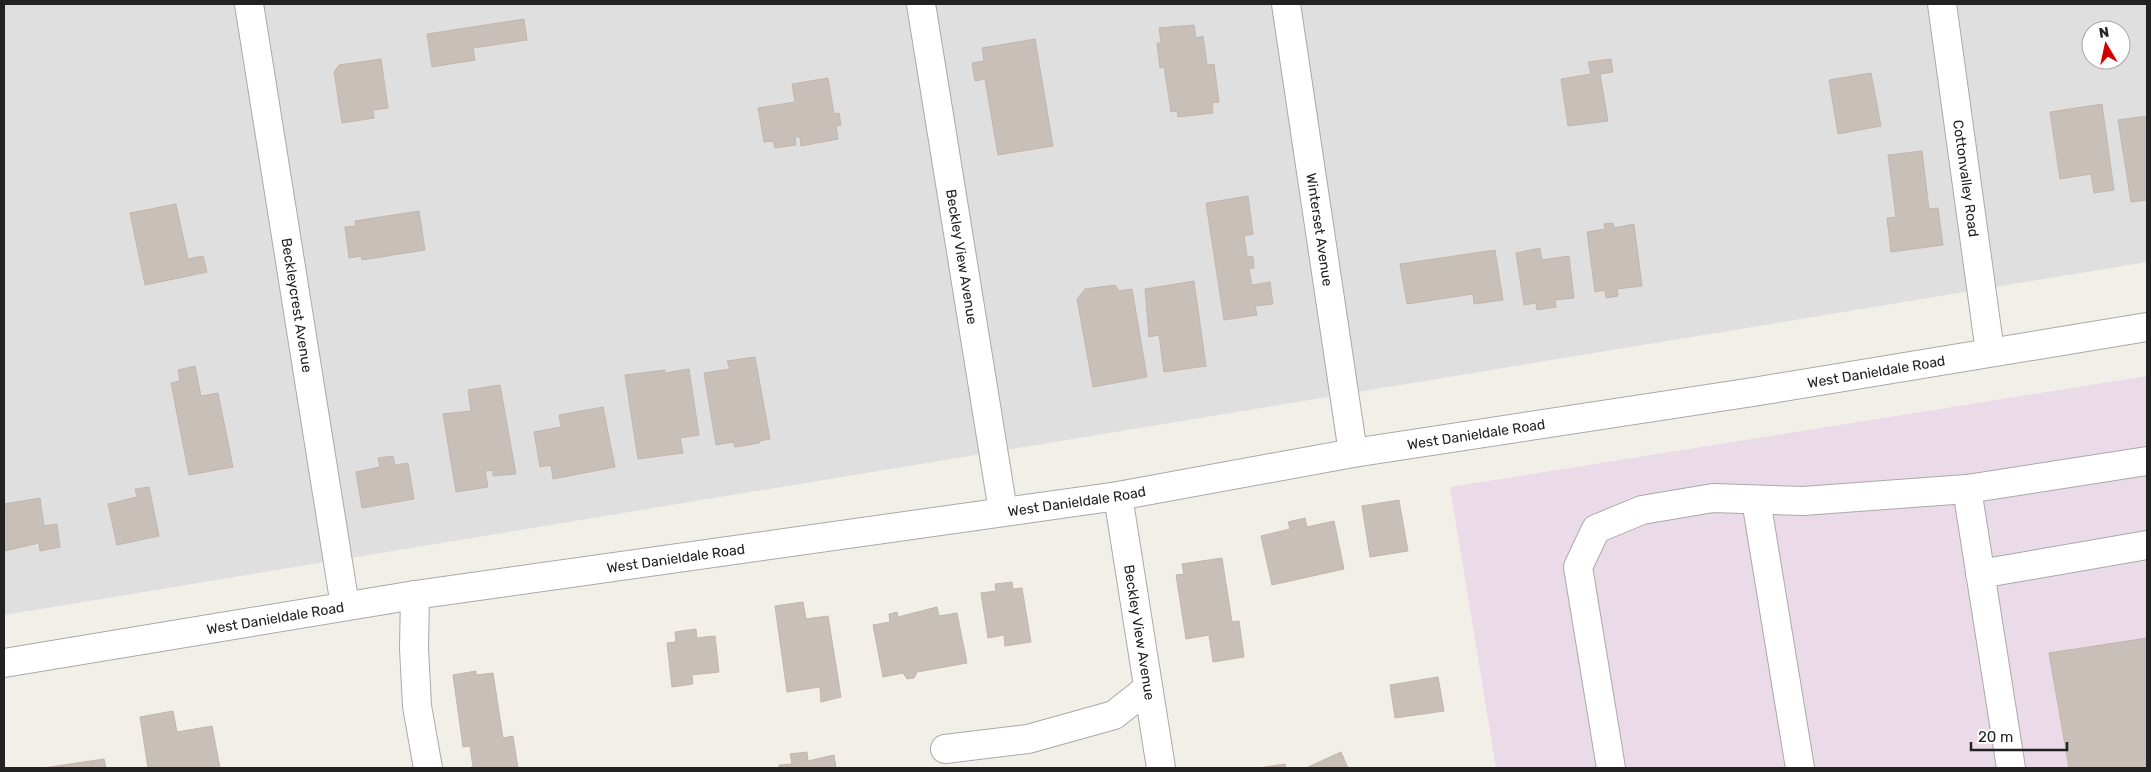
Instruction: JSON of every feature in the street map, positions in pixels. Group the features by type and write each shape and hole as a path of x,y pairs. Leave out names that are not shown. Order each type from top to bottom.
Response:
{"street":[{"name":"Beckleycrest Avenue","path":"249,4 345,606"},
{"name":"Beckley View Avenue","path":"922,4 1003,511"},
{"name":"Winterset Avenue","path":"1286,4 1353,453"},
{"name":"Cottonvalley Road","path":"1942,4 1990,352"},
{"name":"West Danieldale Road","path":"4,663 415,595 1118,496 1353,453 1763,391 2147,327"},
{"path":"1610,768 1578,567 1596,529 1642,510 1713,498 1803,501 1966,489 2147,461"},
{"path":"1966,489 2011,768"},
{"name":"Beckley View Avenue","path":"1118,496 1160,768"},
{"path":"1756,500 1800,768"},
{"path":"1980,574 2147,545"},
{"path":"415,595 414,648 417,706 428,768"},
{"path":"945,749 1028,740 1114,714 1148,688"}],"shaded area":[{"path":"4,4 2147,4 2147,262 4,615"},
{"path":"2147,376 2147,768 1496,768 1450,487"}],"building":[{"path":"524,19 527,40 473,48 475,60 432,67 427,34"},
{"path":"1194,25 1196,38 1203,36 1207,65 1214,64 1219,102 1212,103 1213,113 1178,117 1177,111 1171,112 1164,67 1160,68 1157,43 1161,43 1159,28"},
{"path":"1035,39 1053,146 998,155 985,79 975,81 972,63 984,61 982,48"},
{"path":"381,59 388,108 373,110 374,118 342,123 334,72 339,65"},
{"path":"1611,59 1613,72 1600,74 1608,121 1568,126 1561,79 1591,74 1588,62"},
{"path":"1871,73 1881,126 1838,134 1829,80"},
{"path":"828,78 834,114 839,113 841,125 836,126 838,139 801,146 800,137 795,137 796,145 775,148 773,141 764,142 758,108 795,102 792,84"},
{"path":"2102,104 2114,190 2094,193 2091,174 2060,179 2050,112"},
{"path":"2147,116 2147,200 2131,202 2118,120"},
{"path":"1922,151 1929,209 1938,208 1943,245 1891,252 1887,218 1896,217 1888,155"},
{"path":"1248,196 1253,234 1244,236 1247,256 1253,257 1254,268 1249,269 1252,285 1270,282 1273,304 1255,306 1257,315 1224,320 1206,203"},
{"path":"176,204 188,259 203,256 207,272 145,285 130,213"},
{"path":"419,211 425,250 362,260 361,256 349,258 345,227 356,226 355,221"},
{"path":"1613,223 1614,228 1634,224 1642,286 1617,289 1618,296 1606,298 1605,290 1595,292 1587,232 1605,229 1604,224"},
{"path":"1540,248 1542,260 1569,256 1574,298 1555,300 1556,307 1537,310 1536,303 1524,305 1516,253"},
{"path":"1495,250 1503,300 1474,304 1473,294 1407,304 1400,264"},
{"path":"1194,281 1206,366 1164,372 1159,335 1149,337 1145,289"},
{"path":"1115,285 1119,291 1132,289 1147,377 1093,387 1077,299 1085,289"},
{"path":"755,357 770,439 735,447 733,442 716,445 704,373 730,369 727,361"},
{"path":"195,366 201,396 218,393 233,467 189,475 171,383 180,381 178,370"},
{"path":"689,369 699,435 680,438 683,453 638,459 625,375 665,370 665,373"},
{"path":"500,385 516,474 493,476 493,470 485,471 488,487 456,492 443,414 471,411 468,390"},
{"path":"603,407 615,467 553,479 551,465 540,467 534,432 561,427 559,415"},
{"path":"393,456 395,465 408,463 414,499 362,508 356,472 380,467 378,458"},
{"path":"149,487 159,536 117,545 108,504 137,497 135,489"},
{"path":"40,498 44,526 57,524 60,547 40,551 39,543 4,551 4,504"},
{"path":"1399,500 1408,551 1370,557 1362,506"},
{"path":"1305,518 1307,527 1334,521 1344,569 1272,585 1261,536 1290,529 1288,522"},
{"path":"1222,558 1232,622 1239,621 1244,657 1213,662 1209,635 1186,639 1176,575 1184,574 1182,564"},
{"path":"1012,582 1013,589 1022,588 1031,642 1005,646 1004,635 988,638 981,593 996,591 995,584"},
{"path":"803,602 806,619 828,616 841,697 821,702 820,687 787,692 775,606"},
{"path":"937,607 939,616 957,613 967,663 917,672 914,678 907,679 903,673 883,677 873,625 890,622 889,614 897,612 898,617"},
{"path":"696,629 697,638 715,636 719,672 692,675 693,684 672,687 667,643 676,642 675,632"},
{"path":"2147,638 2147,768 2069,768 2049,653"},
{"path":"476,671 476,675 493,673 503,738 513,736 518,768 465,768 473,767 470,746 463,747 453,675"},
{"path":"1438,677 1444,711 1395,718 1390,685"},
{"path":"173,711 177,732 212,726 220,768 148,768 140,717"},
{"path":"807,752 808,761 834,755 836,768 779,768 779,765 792,764 790,754"},
{"path":"1341,752 1348,768 1306,768"},
{"path":"104,759 106,768 43,768"},
{"path":"1285,764 1286,768 1259,768"}]}
